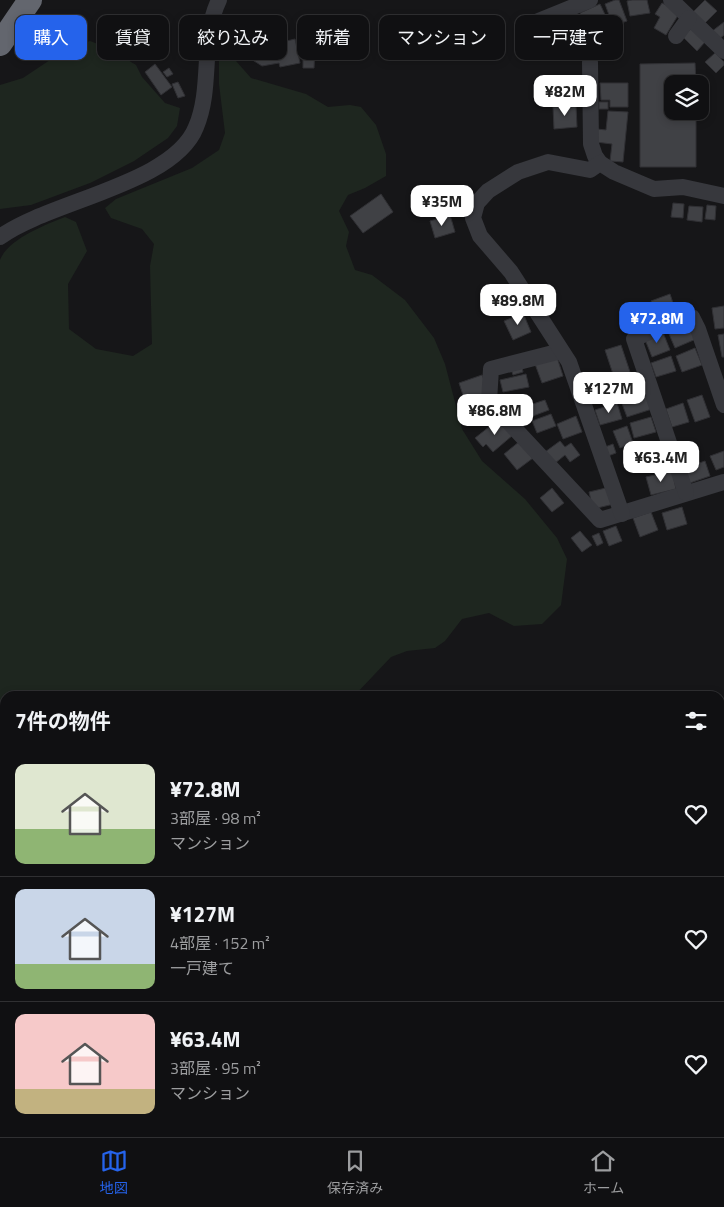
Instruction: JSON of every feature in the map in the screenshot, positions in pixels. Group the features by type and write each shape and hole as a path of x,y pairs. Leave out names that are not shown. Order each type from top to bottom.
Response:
{"highway":[{"path":"0,44 30,0"}],"street":[{"path":"0,237 39,216 144,175 183,149 196,129 202,109 211,25 219,0"},
{"path":"671,0 724,52"},
{"path":"549,15 579,2"},
{"path":"676,36 689,18"},
{"path":"590,62 597,111 591,144 595,156 600,163 614,172 654,189 682,187 724,196"},
{"path":"600,163 590,170 548,162 518,172 488,192 477,203 473,218 480,236 511,272 569,362 622,514"},
{"path":"686,493 634,339 686,315 692,317 698,329 724,406"},
{"path":"561,351 491,369 489,401 600,520 724,482"}],"shaded area":[{"path":"90,41 97,44 97,60 128,60 136,65 142,77 165,103 180,108 177,126 168,138 134,161 90,183 31,205 0,209 0,85 23,78 50,60 87,60 87,42"},
{"path":"219,60 236,60 251,78 306,94 328,107 350,105 361,107 376,125 386,154 386,176 348,195 339,211 349,232 346,246 355,270 372,275 405,300 434,338 445,364 462,429 482,461 525,499 557,538 567,559 561,605 542,624 514,626 489,613 462,619 445,641 435,648 407,651 391,657 359,691 0,691 0,260 4,252 19,239 38,229 65,217 76,222 87,251 68,284 69,329 96,349 133,356 152,344 150,266 154,244 142,229 111,218 105,208 116,199 192,168 219,150 225,133 219,84"}],"building":[{"path":"619,0 627,21 623,22 623,15 609,15 605,4"},
{"path":"647,0 650,13 630,16 627,1"},
{"path":"705,0 717,11 703,25 691,14"},
{"path":"662,3 680,12 666,35 654,28 660,17 655,14"},
{"path":"600,4 605,15 581,15 580,13"},
{"path":"724,22 724,35 718,40 711,32"},
{"path":"691,29 705,42 697,51 683,37"},
{"path":"295,39 297,60 299,60 300,63 280,67 279,63 262,66 252,60 287,60 287,41"},
{"path":"715,53 724,62 724,65 716,73 705,62"},
{"path":"303,60 314,60 314,68 303,68"},
{"path":"695,63 696,75 664,75 664,120 696,120 696,167 640,167 640,64"},
{"path":"155,64 172,87 161,95 145,72"},
{"path":"169,68 173,74 167,77 163,72"},
{"path":"178,82 185,96 178,98 172,84"},
{"path":"600,83 628,83 628,107 610,107 610,100 601,100"},
{"path":"599,102 608,102 608,109 599,109"},
{"path":"576,106 577,127 554,129 553,107"},
{"path":"608,111 628,112 623,162 610,161 612,144 596,142 597,129 606,130"},
{"path":"381,194 393,212 363,233 350,216"},
{"path":"673,203 684,204 683,218 671,217"},
{"path":"707,205 716,206 715,220 705,219"},
{"path":"689,206 703,207 702,222 687,220"},
{"path":"450,215 455,232 435,238 430,221"},
{"path":"670,294 676,312 657,319 651,301"},
{"path":"724,306 724,328 715,329 712,308"},
{"path":"523,313 531,332 513,340 504,321"},
{"path":"687,319 696,339 675,348 666,327"},
{"path":"662,330 670,350 652,357 644,337"},
{"path":"724,334 724,357 722,357 718,335"},
{"path":"621,345 631,375 615,380 605,350"},
{"path":"695,348 702,365 682,372 676,356"},
{"path":"671,356 676,371 656,377 651,363"},
{"path":"557,357 563,376 542,383 535,364"},
{"path":"522,367 523,372 513,375 511,369"},
{"path":"526,374 529,387 503,392 500,380"},
{"path":"482,375 489,392 465,401 459,383"},
{"path":"610,377 614,391 594,398 589,384"},
{"path":"646,393 652,409 627,417 621,401"},
{"path":"702,395 710,417 695,422 687,400"},
{"path":"545,400 549,410 522,420 518,409"},
{"path":"617,403 622,419 600,425 595,410"},
{"path":"683,403 689,422 672,427 666,409"},
{"path":"551,414 556,426 537,433 532,421"},
{"path":"576,416 582,432 563,439 557,424"},
{"path":"651,417 656,432 634,438 630,423"},
{"path":"499,419 513,435 493,452 486,444 483,447 475,438"},
{"path":"627,426 633,443 620,448 613,431"},
{"path":"520,441 533,458 517,470 504,454"},
{"path":"560,441 565,447 571,443 580,455 570,462 565,455 554,464 545,452"},
{"path":"613,444 616,453 608,456 605,447"},
{"path":"651,445 657,460 642,466 636,450"},
{"path":"724,451 724,467 716,470 710,456"},
{"path":"705,461 710,476 690,483 685,468"},
{"path":"672,471 676,489 651,495 646,477"},
{"path":"610,487 614,504 593,509 589,492"},
{"path":"552,488 564,503 552,512 540,498"},
{"path":"682,507 687,524 667,530 662,513"},
{"path":"651,512 658,530 640,537 633,518"},
{"path":"616,526 622,541 609,546 603,531"},
{"path":"580,531 592,545 582,552 571,538"},
{"path":"599,533 603,543 597,546 592,536"}]}
